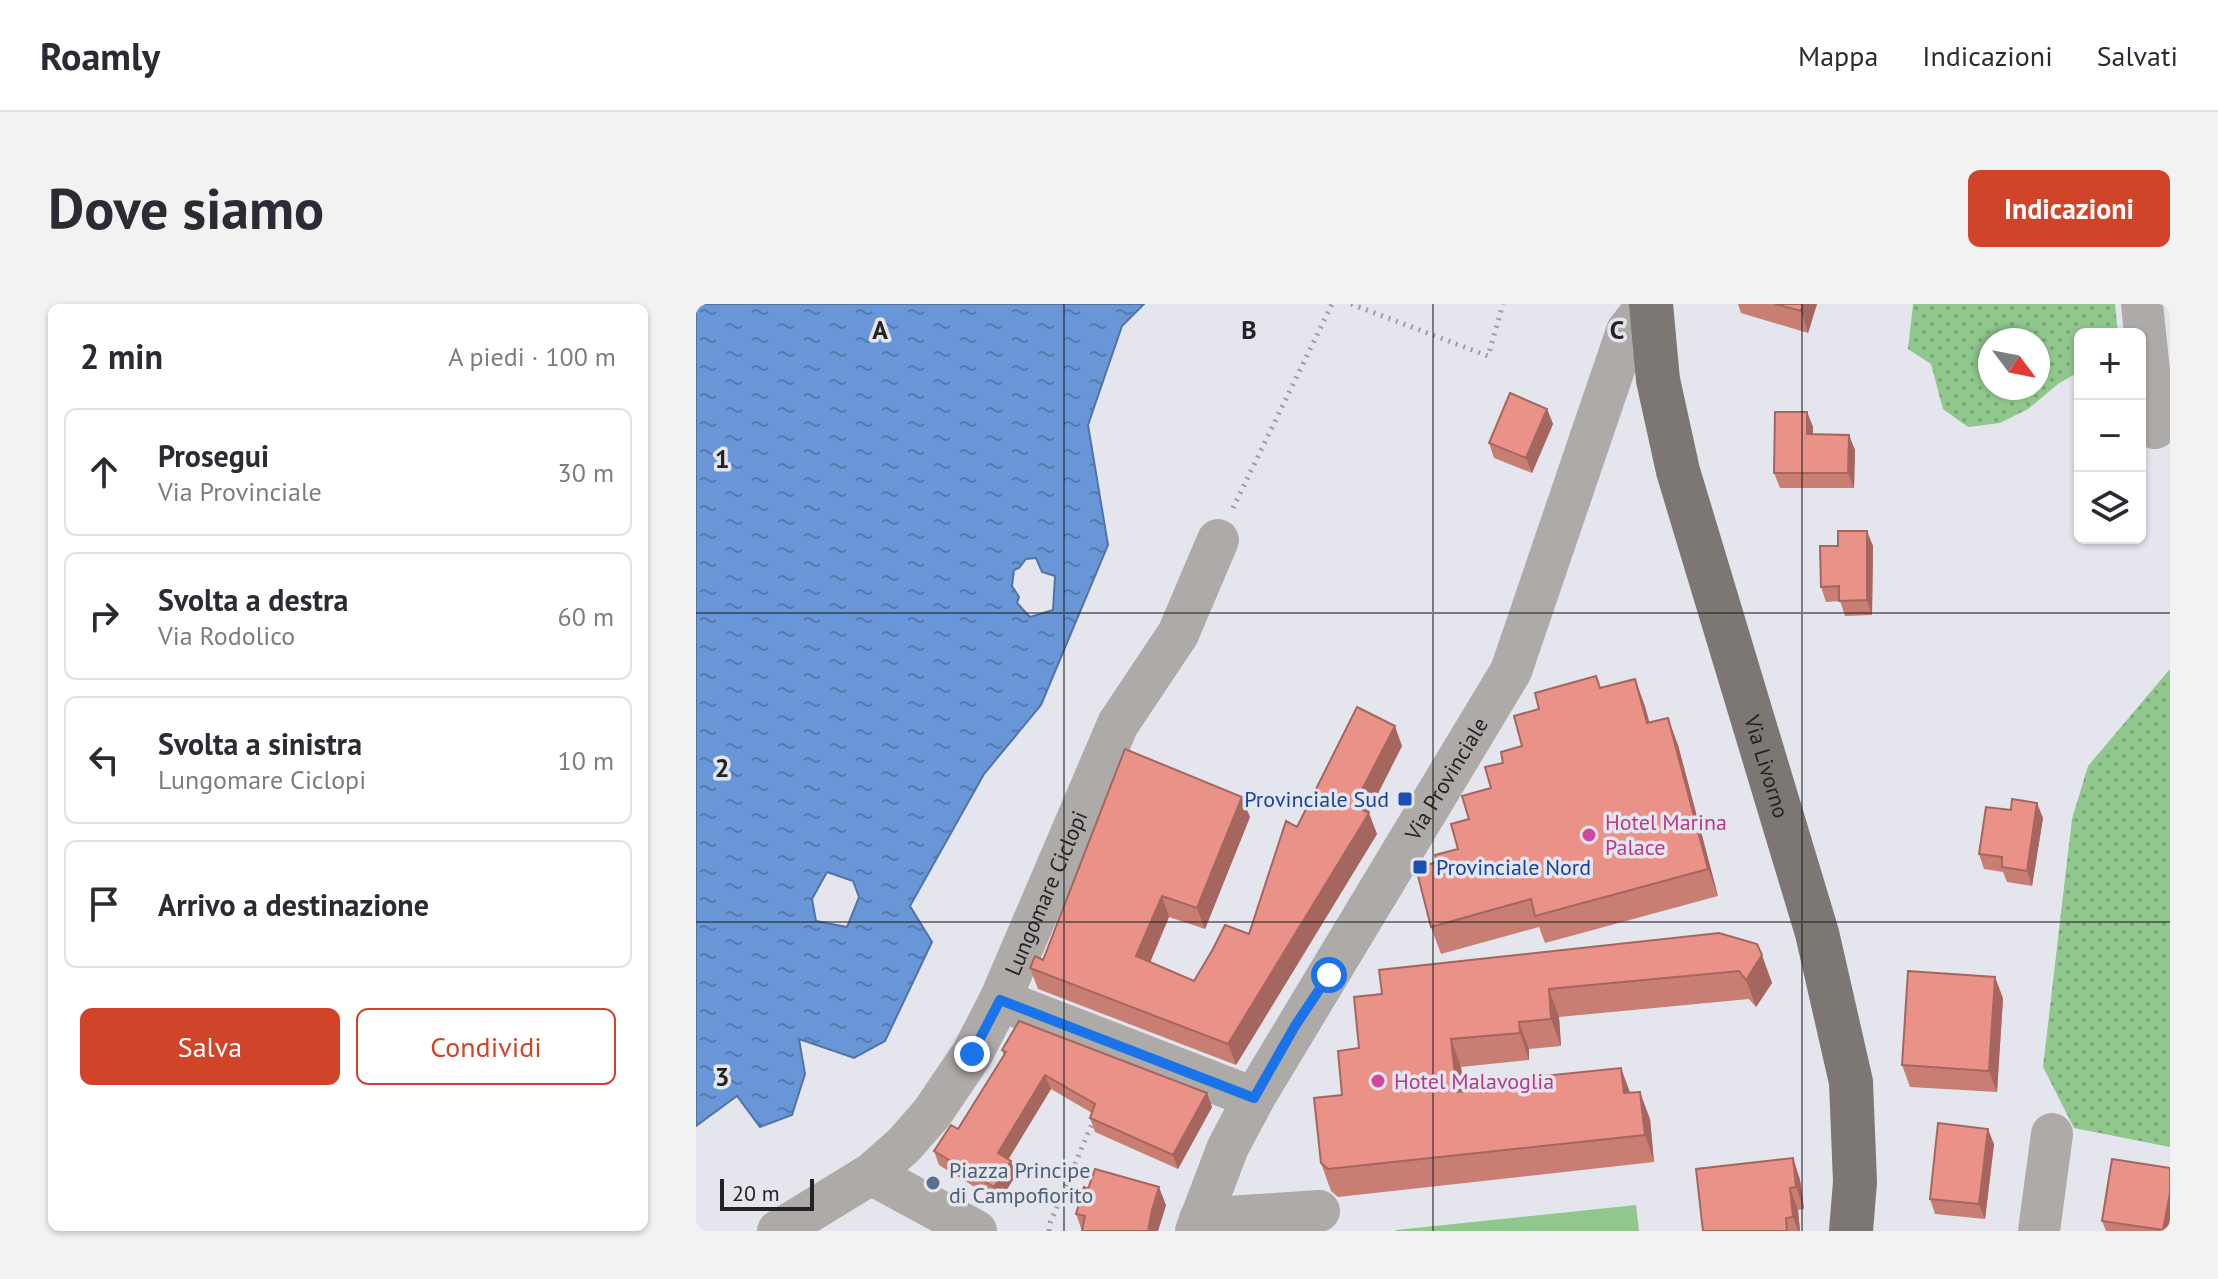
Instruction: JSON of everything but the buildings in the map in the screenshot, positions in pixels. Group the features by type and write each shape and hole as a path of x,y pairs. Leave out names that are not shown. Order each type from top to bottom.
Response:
{"main road":[{"name":"Via Livorno","path":"1649,304 1658,380 1678,471 1817,933 1851,1082 1855,1182 1851,1231"}],"street":[{"name":"Via Provinciale","path":"1198,1225 1228,1147 1254,1098 1511,671 1627,331 1649,304"},
{"path":"2142,304 2155,428"},
{"name":"Lungomare Ciclopi","path":"778,1231 832,1216 932,1113 972,1054 1000,1000 1118,724 1178,634 1218,540"},
{"path":"1000,1000 1254,1098"},
{"path":"2039,1231 2052,1134"},
{"path":"871,1174 976,1231"},
{"path":"1198,1225 1319,1211"}],"path":[{"path":"1218,540 1332,304"},
{"path":"1351,304 1488,356 1503,304"},
{"path":"1049,1231 1099,1106"}],"green space":[{"path":"1913,304 2115,304 2117,328 2074,328 2074,375 2050,391 2050,328 1978,328 1978,400 2039,400 2000,423 1968,427 1943,409 1931,364 1908,349"},
{"path":"2170,669 2170,1147 2074,1128 2043,1067 2072,819 2088,766"},
{"path":"1636,1205 1639,1231 1396,1231 1396,1230"}],"water":[{"path":"696,304 1144,304 1122,326 1088,425 1108,545 1041,705 984,774 910,906 932,942 885,1041 854,1058 799,1039 805,1074 792,1115 760,1127 737,1096 696,1126","holes":["1036,558 1042,572 1055,576 1053,610 1030,617 1017,603 1019,597 1012,586 1014,570 1026,559","827,872 853,881 859,897 847,927 816,921 812,899"]}],"place":[{"name":"Provinciale Sud","path":"1405,799"},
{"name":"Hotel Marina Palace","path":"1589,835"},
{"name":"Provinciale Nord","path":"1420,867"},
{"name":"Hotel Malavoglia","path":"1378,1081"},
{"name":"Piazza Principe di Campofiorito","path":"933,1183"}],"route":[{"path":"972,1054 1000,1000 1254,1098 1295,1026 1329,975"}]}
